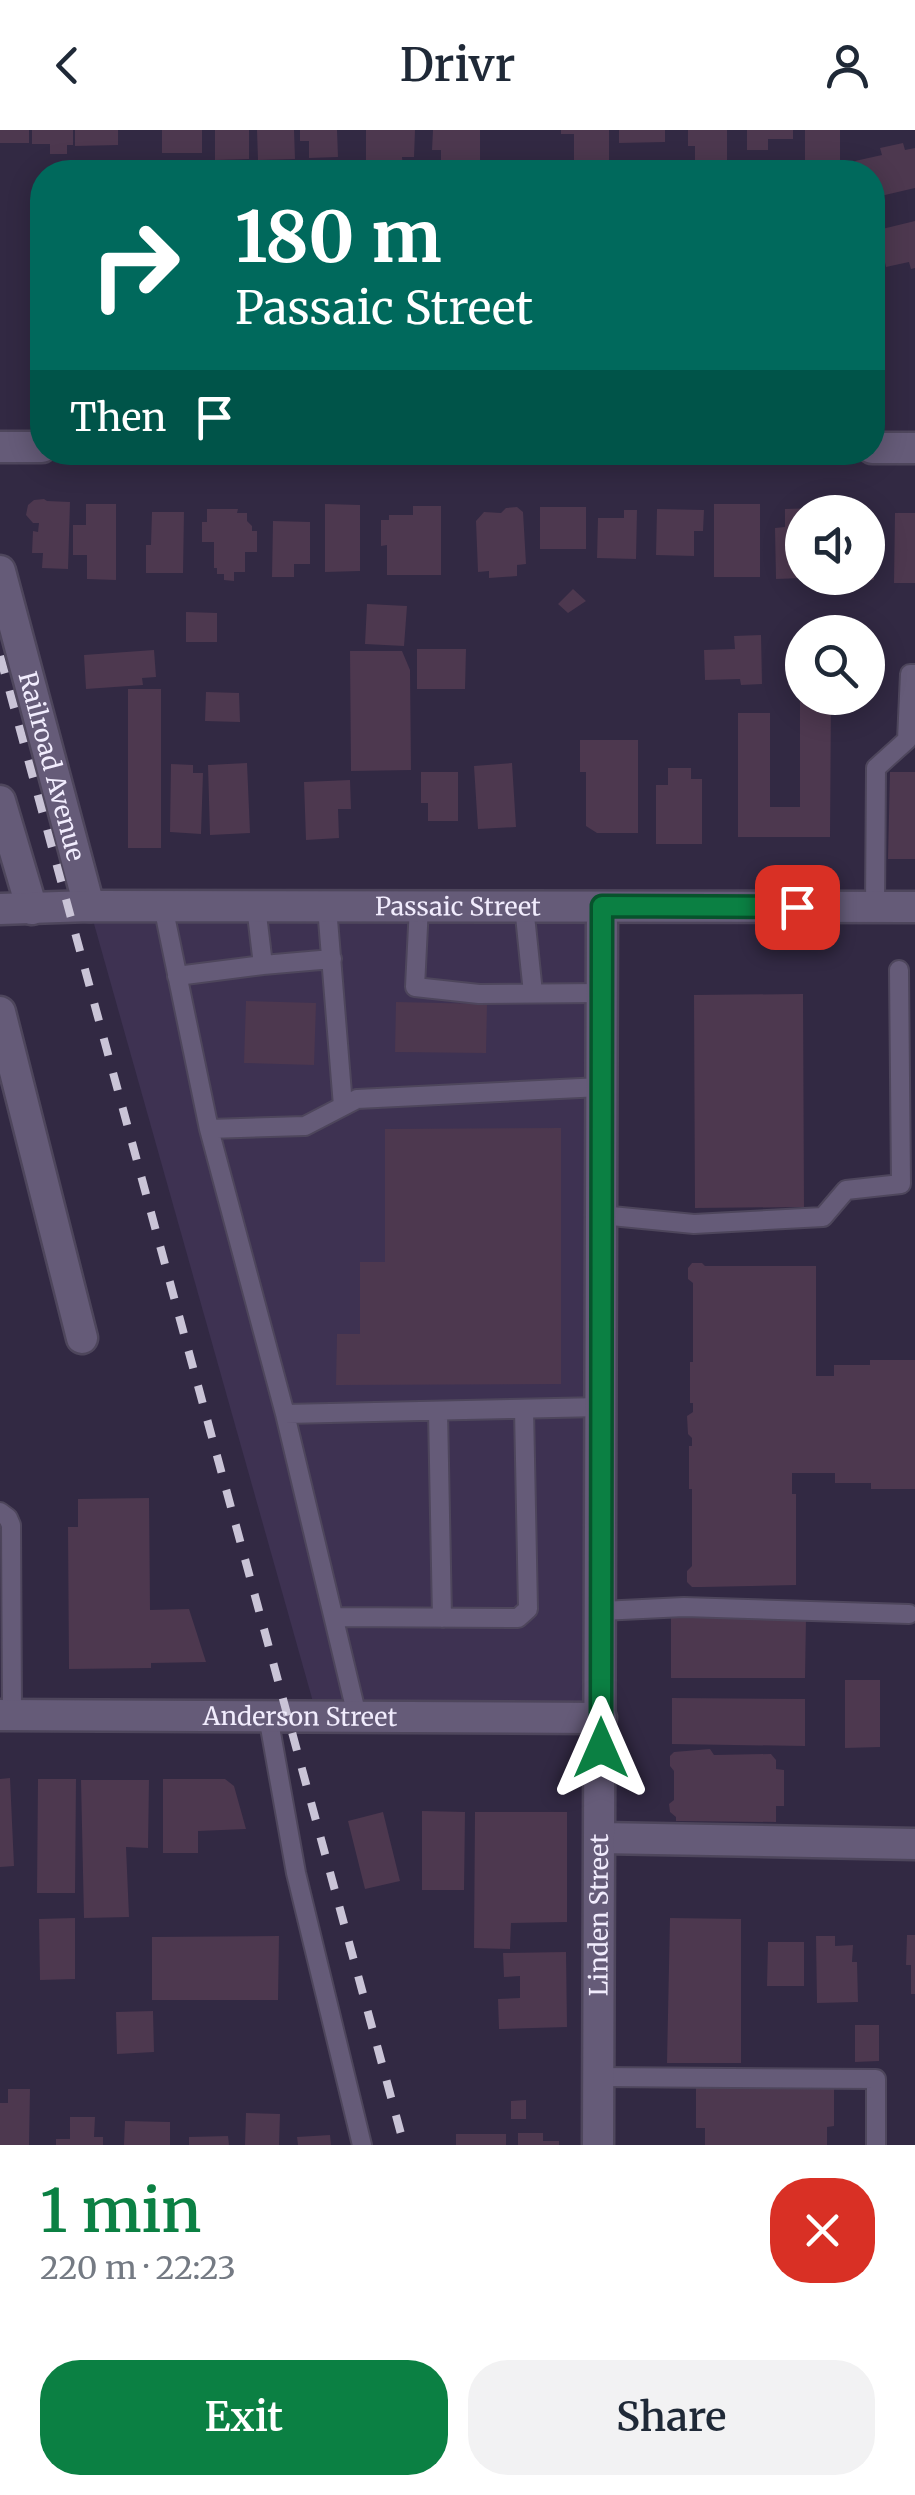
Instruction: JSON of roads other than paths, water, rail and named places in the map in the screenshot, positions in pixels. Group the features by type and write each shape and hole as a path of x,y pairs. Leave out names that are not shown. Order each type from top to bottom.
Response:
{"street":[{"path":"0,447 30,447"},
{"path":"885,448 915,448"},
{"name":"Railroad Avenue","path":"0,571 90,906"},
{"path":"0,800 32,909"},
{"name":"Linden Street","path":"598,2145 602,906"},
{"name":"Passaic Street","path":"0,908 915,907"},
{"path":"0,1012 82,1338"},
{"name":"Anderson Street","path":"6,1715 601,1718"},
{"path":"601,1838 915,1844"}],"lane":[{"path":"875,907 876,768 907,740 910,674 915,674"},
{"path":"163,906 209,1129 285,1414 357,1716"},
{"path":"256,906 263,964"},
{"path":"328,906 344,1106"},
{"path":"420,906 415,987 480,994 602,993"},
{"path":"524,906 533,993"},
{"path":"177,976 332,959"},
{"path":"601,1215 694,1224 822,1217 846,1190 901,1184 908,1116 900,970"},
{"path":"209,1129 305,1126 357,1100 601,1087"},
{"path":"285,1414 601,1407"},
{"path":"334,1618 518,1618 528,1610 524,1409"},
{"path":"438,1411 442,1618"},
{"path":"0,1512 11,1525 6,1715"},
{"path":"601,1611 684,1607 909,1614"},
{"path":"268,1716 296,1873 362,2145"},
{"path":"599,2077 876,2079 876,2145"}],"railway":[{"path":"0,656 404,2145"}]}
